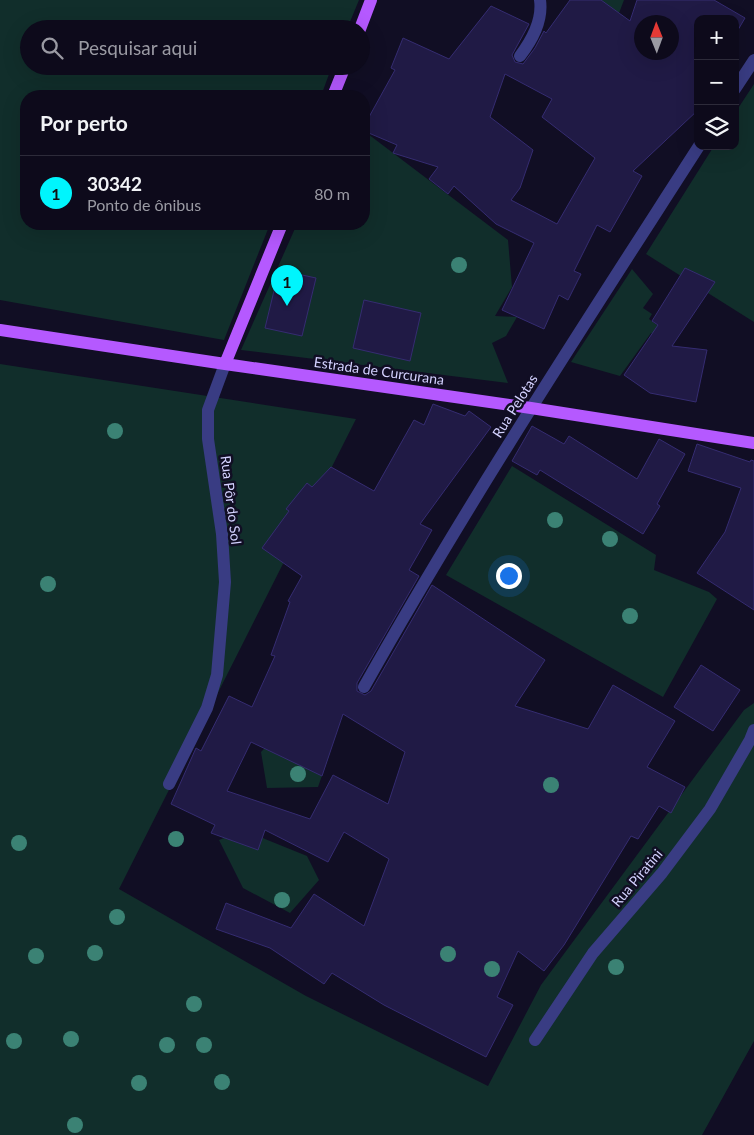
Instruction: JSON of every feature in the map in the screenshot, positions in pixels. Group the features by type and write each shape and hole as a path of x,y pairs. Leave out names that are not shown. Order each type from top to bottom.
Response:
{"main road":[{"path":"364,20 372,0"},
{"path":"335,90 341,75"},
{"name":"Rua Pôr do Sol","path":"225,364 280,230"},
{"name":"Estrada de Curcurana","path":"0,330 531,408 754,443"}],"street":[{"path":"520,56 533,38 538,20 540,0"},
{"path":"739,83 754,60"},
{"name":"Rua Pelotas","path":"364,687 531,408 696,150"},
{"name":"Rua Pôr do Sol","path":"169,784 207,708 217,675 224,582 222,534 208,439 208,410 225,364"},
{"name":"Rua Piratini","path":"534,1040 593,952 662,873 710,809 754,730"}],"green space":[{"path":"0,0 359,0 351,20 20,20 20,75 329,75 323,90 20,90 20,230 268,230 224,340 0,300"},
{"path":"578,0 624,0 616,21"},
{"path":"754,84 754,322 646,254 711,150 739,150 739,107"},
{"path":"370,136 508,240 512,287 495,316 517,317 506,336 492,343 508,383 241,350 294,230 370,230"},
{"path":"632,269 653,294 643,308 652,314 649,319 674,338 671,343 651,333 620,376 571,362"},
{"path":"0,364 356,419 119,889 306,996 488,1086 541,985 744,710 754,703 754,1041 702,1135 0,1135"},
{"path":"512,466 656,555 654,570 709,592 717,599 663,697 446,575"},
{"path":"288,724 329,756 318,787 267,788 261,752"},
{"path":"246,829 307,856 319,880 290,913 243,888 219,840"}],"building":[{"path":"570,0 601,0 630,21 637,0 714,0 745,18 739,28 739,15 694,15 694,114 633,171 642,176 610,232 597,225 574,271 581,274 568,300 559,295 544,329 502,310 534,243 496,224 454,186 448,194 429,179 438,167 393,153 397,145 370,134 370,115 395,70 391,68 403,38 449,59 491,6 529,24 512,55 515,62 523,64 535,48 544,31 546,33","holes":["505,74 552,99 542,117 595,158 557,224 511,200 520,188 533,150 490,117"]},
{"path":"685,268 715,282 672,346 707,350 696,402 650,393 624,375 658,325 652,321"},
{"path":"279,270 316,278 302,336 265,328"},
{"path":"364,300 421,313 410,361 353,348"},
{"path":"433,404 465,416 469,411 491,427 420,524 432,530 409,570 419,576 357,683 357,691 365,695 371,691 432,585 545,660 515,706 588,729 613,685 675,721 647,767 685,787 671,813 659,806 638,839 631,836 564,945 544,971 518,951 497,997 513,1005 486,1057 384,1005 332,973 324,984 270,948 216,929 226,903 291,928 314,894 364,926 389,859 344,832 328,862 265,830 258,850 211,833 215,825 171,804 196,748 201,751 229,696 252,707 275,656 271,655 290,602 288,601 302,576 262,548 289,511 286,509 307,483 312,487 331,467 374,491 414,420 424,425","holes":["343,714 405,752 388,804 333,775 310,819 227,791 251,742 322,776"]},
{"path":"532,426 564,444 569,436 637,479 659,439 685,454 657,504 660,506 643,534 540,470 537,475 512,461"},
{"path":"697,444 750,462 751,460 754,461 754,610 697,573 725,532 741,488 688,471"},
{"path":"701,665 740,690 713,731 674,707"}],"place":[{"name":"30342","path":"287,306"}]}
